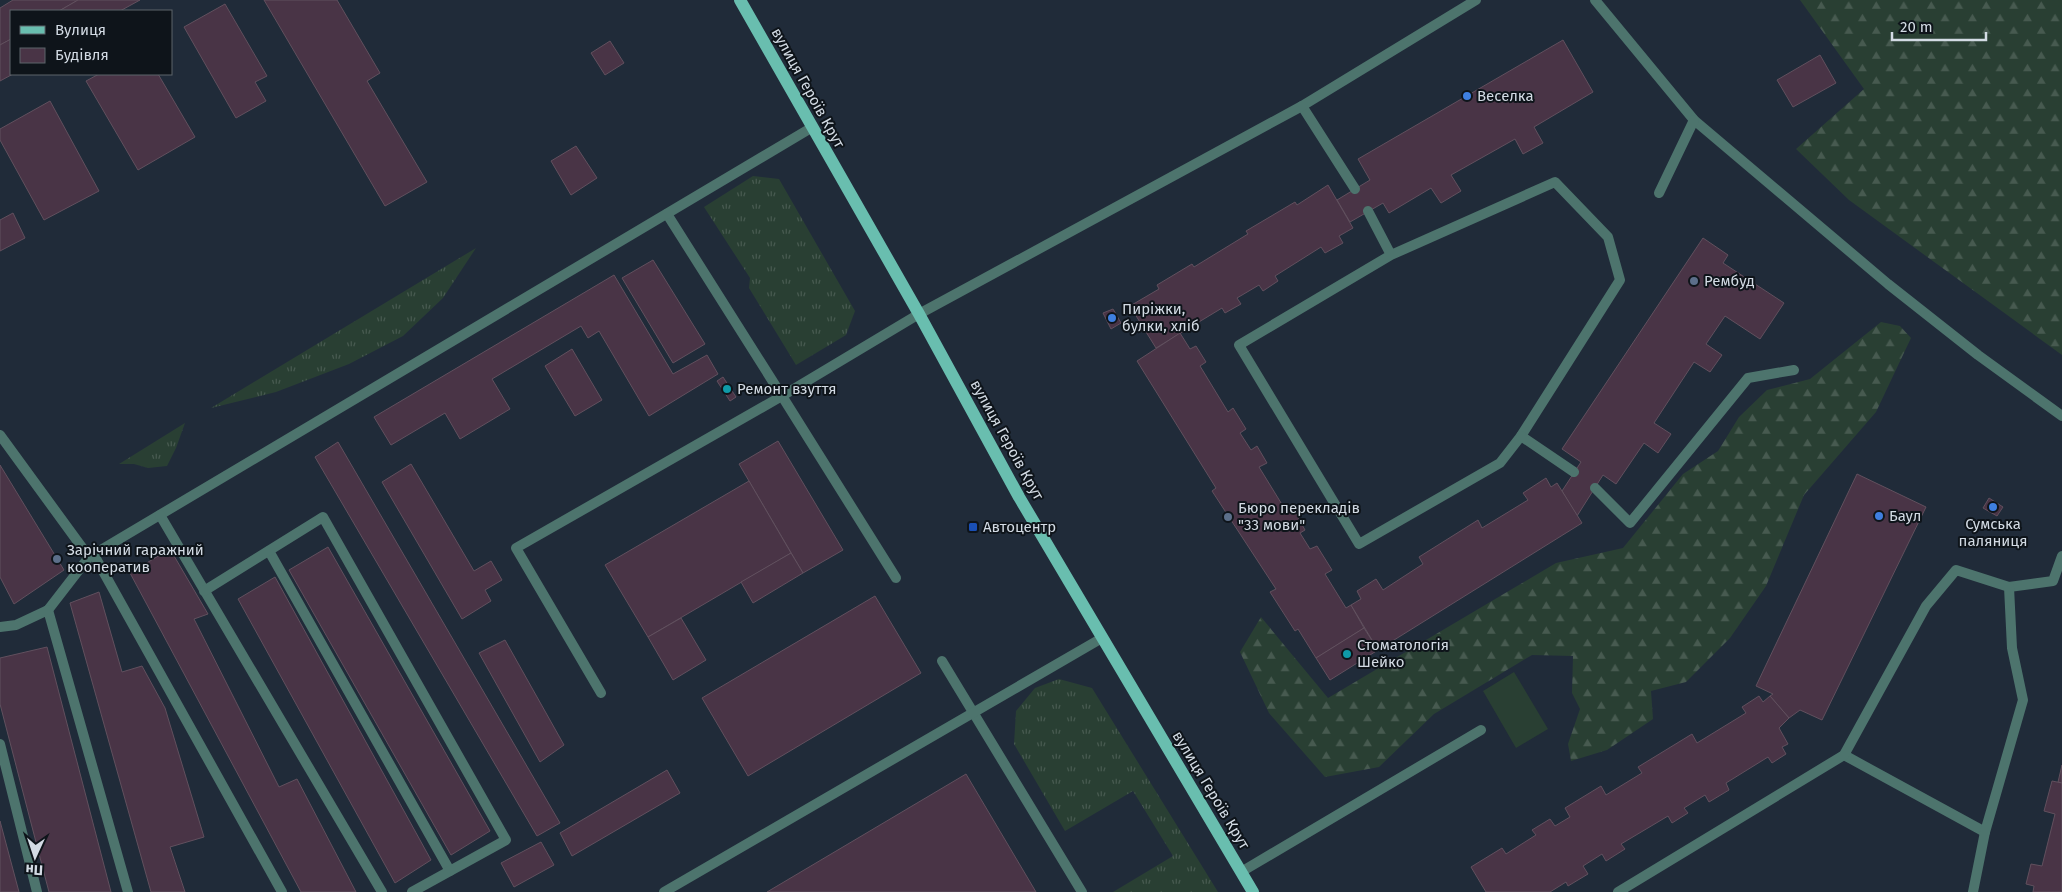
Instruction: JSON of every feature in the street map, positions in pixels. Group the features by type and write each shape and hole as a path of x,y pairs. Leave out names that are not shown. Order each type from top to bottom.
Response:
{"main road":[{"name":"вулиця Героїв Крут","path":"740,0 811,128 919,314 1019,497 1253,892"}],"lane":[{"path":"601,693 516,548 782,396 919,314 1302,106 1476,0"},
{"path":"1595,0 1694,120 1888,284 1978,356 2062,416"},
{"path":"1302,106 1355,189"},
{"path":"1659,193 1694,120"},
{"path":"0,627 16,625 48,610 91,556 811,128"},
{"path":"1554,182 1608,237 1620,280 1521,436 1500,463 1359,544 1239,345 1390,255 1554,182"},
{"path":"1368,211 1390,255"},
{"path":"667,214 896,578"},
{"path":"1595,488 1630,522 1748,378 1794,370"},
{"path":"0,436 91,556 282,892"},
{"path":"1521,436 1574,472"},
{"path":"160,515 382,892"},
{"path":"204,591 323,517 506,840 412,892"},
{"path":"269,551 450,871"},
{"path":"1618,892 1844,755 1926,606 1956,570 2009,587 2053,580 2062,556"},
{"path":"1973,892 1985,832 2023,700 2012,648 2009,587"},
{"path":"48,610 128,892"},
{"path":"664,892 1102,638"},
{"path":"942,662 1082,892"},
{"path":"1241,872 1481,730"},
{"path":"0,744 37,892"},
{"path":"1844,755 1985,832"}],"green space":[{"path":"1800,0 2062,0 2062,355 1849,200 1796,149 1864,89"},
{"path":"753,176 779,179 855,311 846,335 796,365 749,288 750,278 704,207"},
{"path":"476,248 443,298 403,336 349,364 276,392 211,408"},
{"path":"1881,322 1900,326 1911,338 1876,412 1804,495 1766,586 1730,638 1686,682 1651,691 1653,719 1607,750 1571,761 1568,744 1580,709 1572,693 1573,656 1532,655 1434,714 1379,767 1325,777 1269,713 1240,652 1261,617 1328,698 1556,563 1623,548 1683,474 1718,451 1739,417 1767,390 1810,379"},
{"path":"185,423 167,466 148,468 134,464 119,464"},
{"path":"1514,672 1548,729 1516,748 1483,691"},
{"path":"1059,679 1092,688 1218,892 1113,892 1173,856 1133,791 1065,831 1014,744 1016,711 1035,688"}],"building":[{"path":"13,0 78,0 61,10 10,10 10,40 0,45 0,8"},
{"path":"78,0 140,0 122,10 61,10"},
{"path":"264,0 337,0 380,73 367,81 427,182 385,206"},
{"path":"225,4 267,76 255,82 266,101 236,118 184,27"},
{"path":"10,40 11,75 0,81 0,45"},
{"path":"1563,40 1593,92 1534,127 1543,143 1523,154 1515,139 1451,175 1461,191 1441,203 1431,188 1389,213 1383,203 1350,222 1337,200 1370,180 1358,159"},
{"path":"610,41 624,63 605,75 591,53"},
{"path":"1820,55 1836,83 1793,107 1777,80"},
{"path":"97,75 159,75 195,137 138,170 86,81"},
{"path":"50,101 99,191 44,220 0,140 0,129"},
{"path":"576,146 597,178 571,195 551,161"},
{"path":"1328,185 1353,228 1339,236 1343,243 1325,253 1321,247 1275,276 1278,281 1263,291 1259,285 1237,298 1241,304 1225,313 1222,308 1156,348 1130,306 1159,289 1157,285 1192,264 1194,267 1248,234 1246,231 1295,202 1297,205"},
{"path":"13,213 25,238 0,251 0,220"},
{"path":"1703,238 1728,255 1723,263 1784,303 1760,339 1725,316 1706,344 1722,355 1710,372 1694,362 1654,423 1671,434 1658,453 1644,443 1616,484 1603,475 1577,516 1562,491 1581,462 1562,449"},
{"path":"653,260 705,344 673,363 622,278"},
{"path":"614,275 673,374 707,355 718,374 649,416 599,331 588,338 581,326 492,379 510,409 460,439 445,413 391,445 374,417"},
{"name":"Пиріжки, булки, хліб","path":"1113,309 1121,323 1111,329 1103,313"},
{"path":"1180,333 1190,349 1196,346 1206,362 1200,366 1228,412 1233,408 1246,429 1240,433 1251,450 1257,446 1267,463 1259,467 1286,511 1292,507 1305,530 1300,533 1310,549 1317,546 1332,570 1325,574 1346,608 1351,605 1364,628 1316,658 1298,629 1295,631 1270,592 1276,589 1212,491 1216,488 1137,361"},
{"path":"572,349 602,400 575,416 545,366"},
{"name":"Ремонт взуття","path":"723,377 736,397 730,401 717,381"},
{"path":"778,441 843,550 803,573 739,464"},
{"path":"338,442 560,823 537,836 315,457"},
{"path":"411,464 474,571 491,561 502,580 485,590 491,601 462,619 382,482"},
{"path":"0,465 64,570 14,604 0,577"},
{"path":"1857,474 1926,507 1822,720 1800,710 1789,718 1770,696 1773,694 1756,686"},
{"path":"1546,478 1551,487 1557,483 1582,523 1378,650 1351,605 1361,599 1357,591 1376,579 1383,590 1423,564 1419,557 1478,520 1482,528 1528,500 1523,493"},
{"path":"749,481 791,553 648,637 605,565"},
{"name":"Сумська паляниця","path":"1989,498 2003,507 1997,516 1983,508"},
{"path":"328,547 490,831 451,855 289,570"},
{"path":"170,549 208,614 194,619 279,787 297,779 356,892 301,892 130,573"},
{"path":"791,553 803,573 753,603 741,582"},
{"path":"275,577 431,860 395,883 238,599"},
{"path":"99,592 122,672 142,666 165,708 204,837 170,847 185,892 151,892 70,603"},
{"path":"875,596 921,673 748,776 702,698"},
{"path":"681,618 706,660 673,680 648,637"},
{"name":"Стоматологія Шейко","path":"1364,628 1378,650 1330,680 1316,658"},
{"path":"505,640 564,745 540,762 479,653"},
{"path":"47,647 111,892 49,892 0,704 0,658"},
{"path":"1759,696 1763,702 1770,696 1789,718 1779,728 1788,744 1782,747 1786,754 1772,763 1768,757 1726,783 1729,790 1709,802 1705,795 1684,808 1688,813 1672,823 1668,816 1621,844 1625,849 1606,861 1602,854 1583,866 1588,874 1568,886 1566,882 1550,892 1486,892 1471,867 1502,848 1506,854 1536,835 1532,830 1550,819 1555,826 1570,817 1565,808 1601,786 1606,795 1642,773 1638,767 1692,734 1697,743 1746,713 1742,707"},
{"path":"2062,765 2062,783 2058,782"},
{"path":"667,770 680,793 572,856 560,833"},
{"path":"966,774 1036,892 767,892"},
{"path":"2052,781 2062,783 2062,892 2033,892 2034,886 2026,884 2031,864 2042,866 2055,814 2044,811"},
{"path":"0,821 19,892 0,892"},
{"path":"541,842 554,865 514,887 501,863"}],"place":[{"name":"Веселка","path":"1467,96"},
{"name":"Рембуд","path":"1694,281"},
{"name":"Пиріжки, булки, хліб","path":"1112,318"},
{"name":"Ремонт взуття","path":"727,389"},
{"name":"Сумська паляниця","path":"1993,507"},
{"name":"Баул","path":"1879,516"},
{"name":"Бюро перекладів \"33 мови\"","path":"1228,517"},
{"name":"Автоцентр","path":"973,527"},
{"name":"Зарічний гаражний кооператив","path":"57,559"},
{"name":"Стоматологія Шейко","path":"1347,654"}]}
